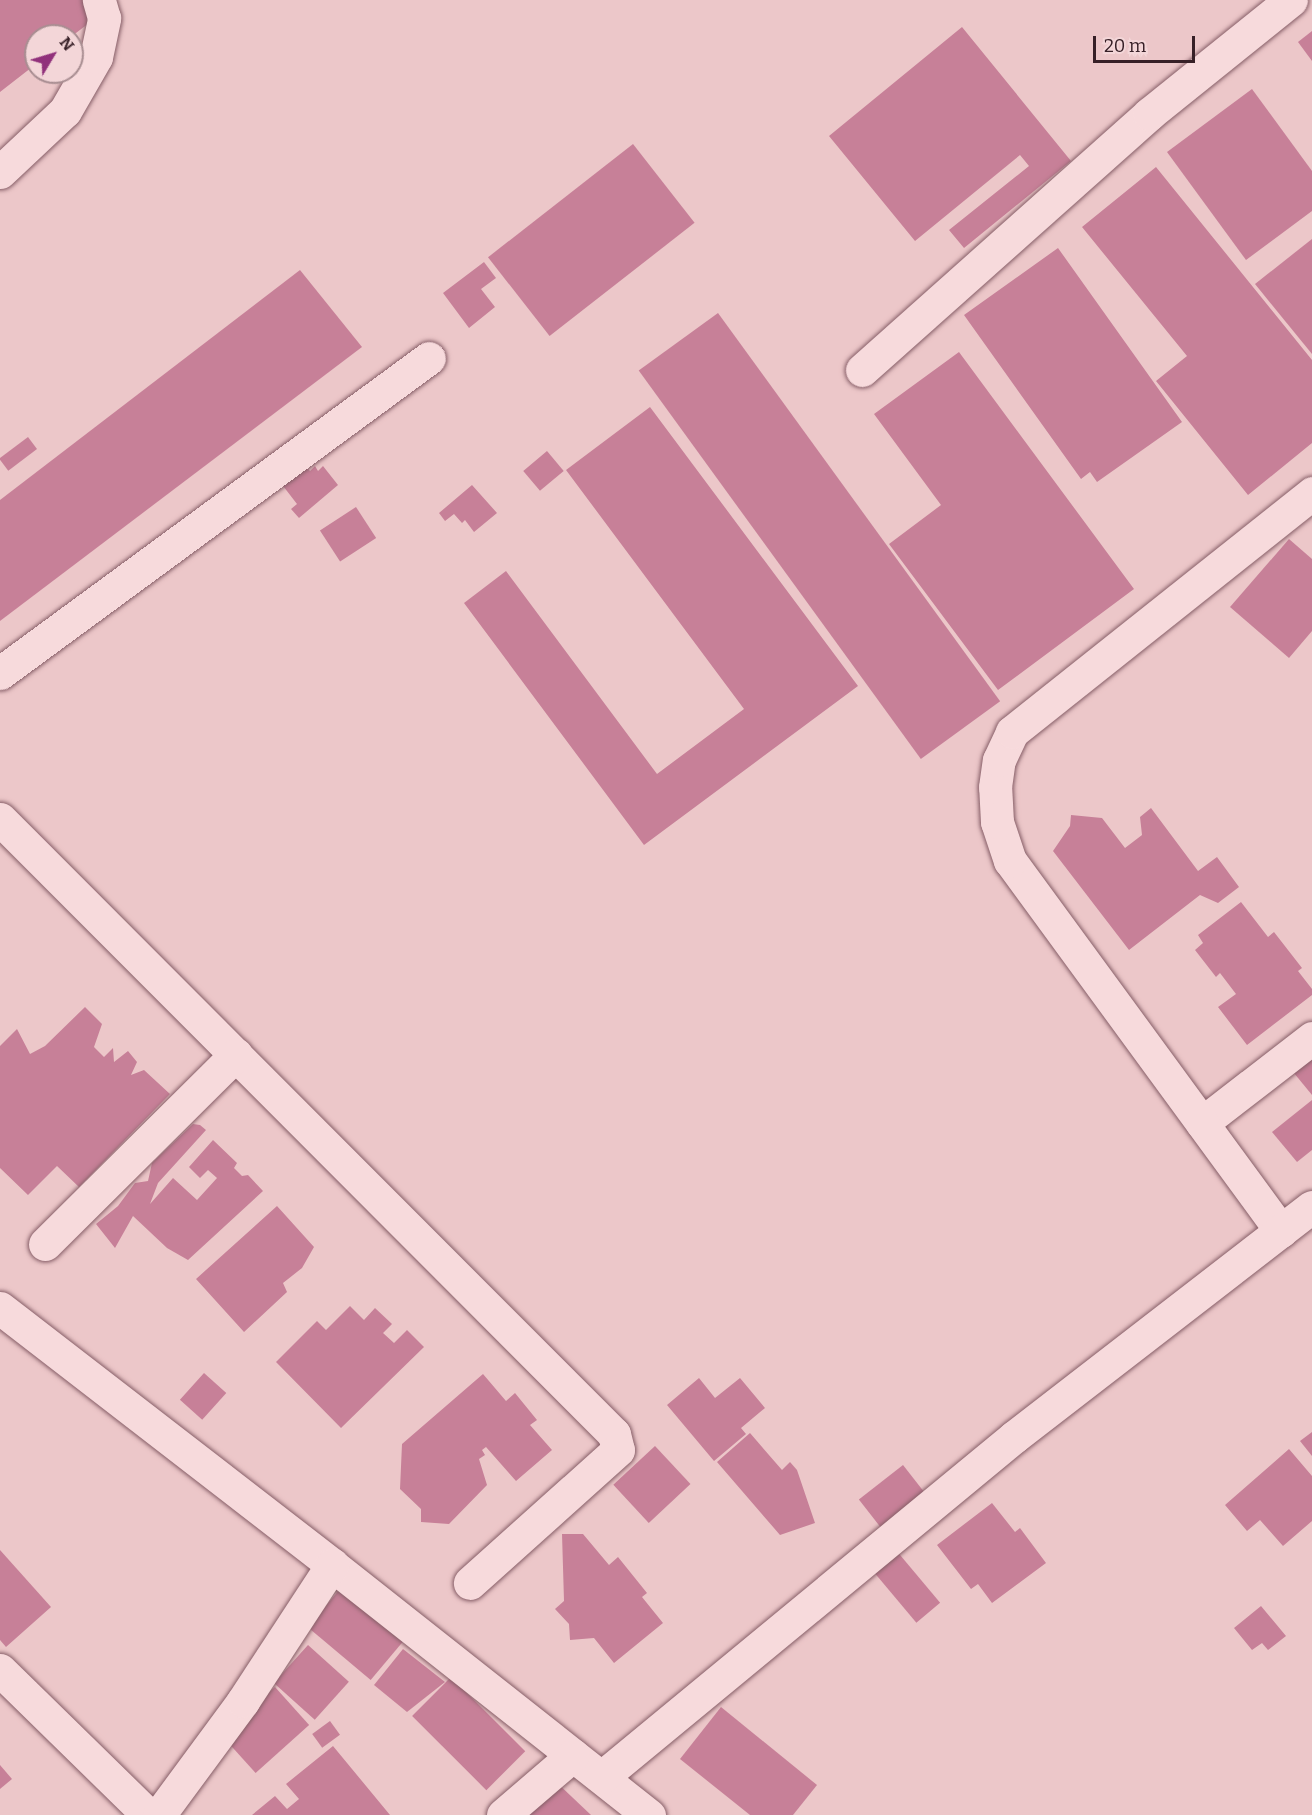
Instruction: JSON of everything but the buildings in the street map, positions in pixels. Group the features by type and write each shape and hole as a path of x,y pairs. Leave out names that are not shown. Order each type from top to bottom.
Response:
{"street":[{"path":"0,172 65,111 96,57 104,18 99,0"},
{"path":"861,370 1149,114 1291,0"},
{"path":"0,674 429,358"},
{"path":"1281,1231 1010,861 997,822 995,787 999,760 1012,732 1312,493"},
{"path":"0,819 614,1434 618,1450 470,1583"},
{"path":"1202,1123 1312,1038"},
{"path":"45,1244 236,1054"},
{"path":"602,1777 1014,1437 1312,1207"},
{"path":"0,1308 332,1564 649,1815"},
{"path":"159,1815 243,1701 332,1564"},
{"path":"0,1670 148,1815"},
{"path":"503,1815 573,1755"}]}
